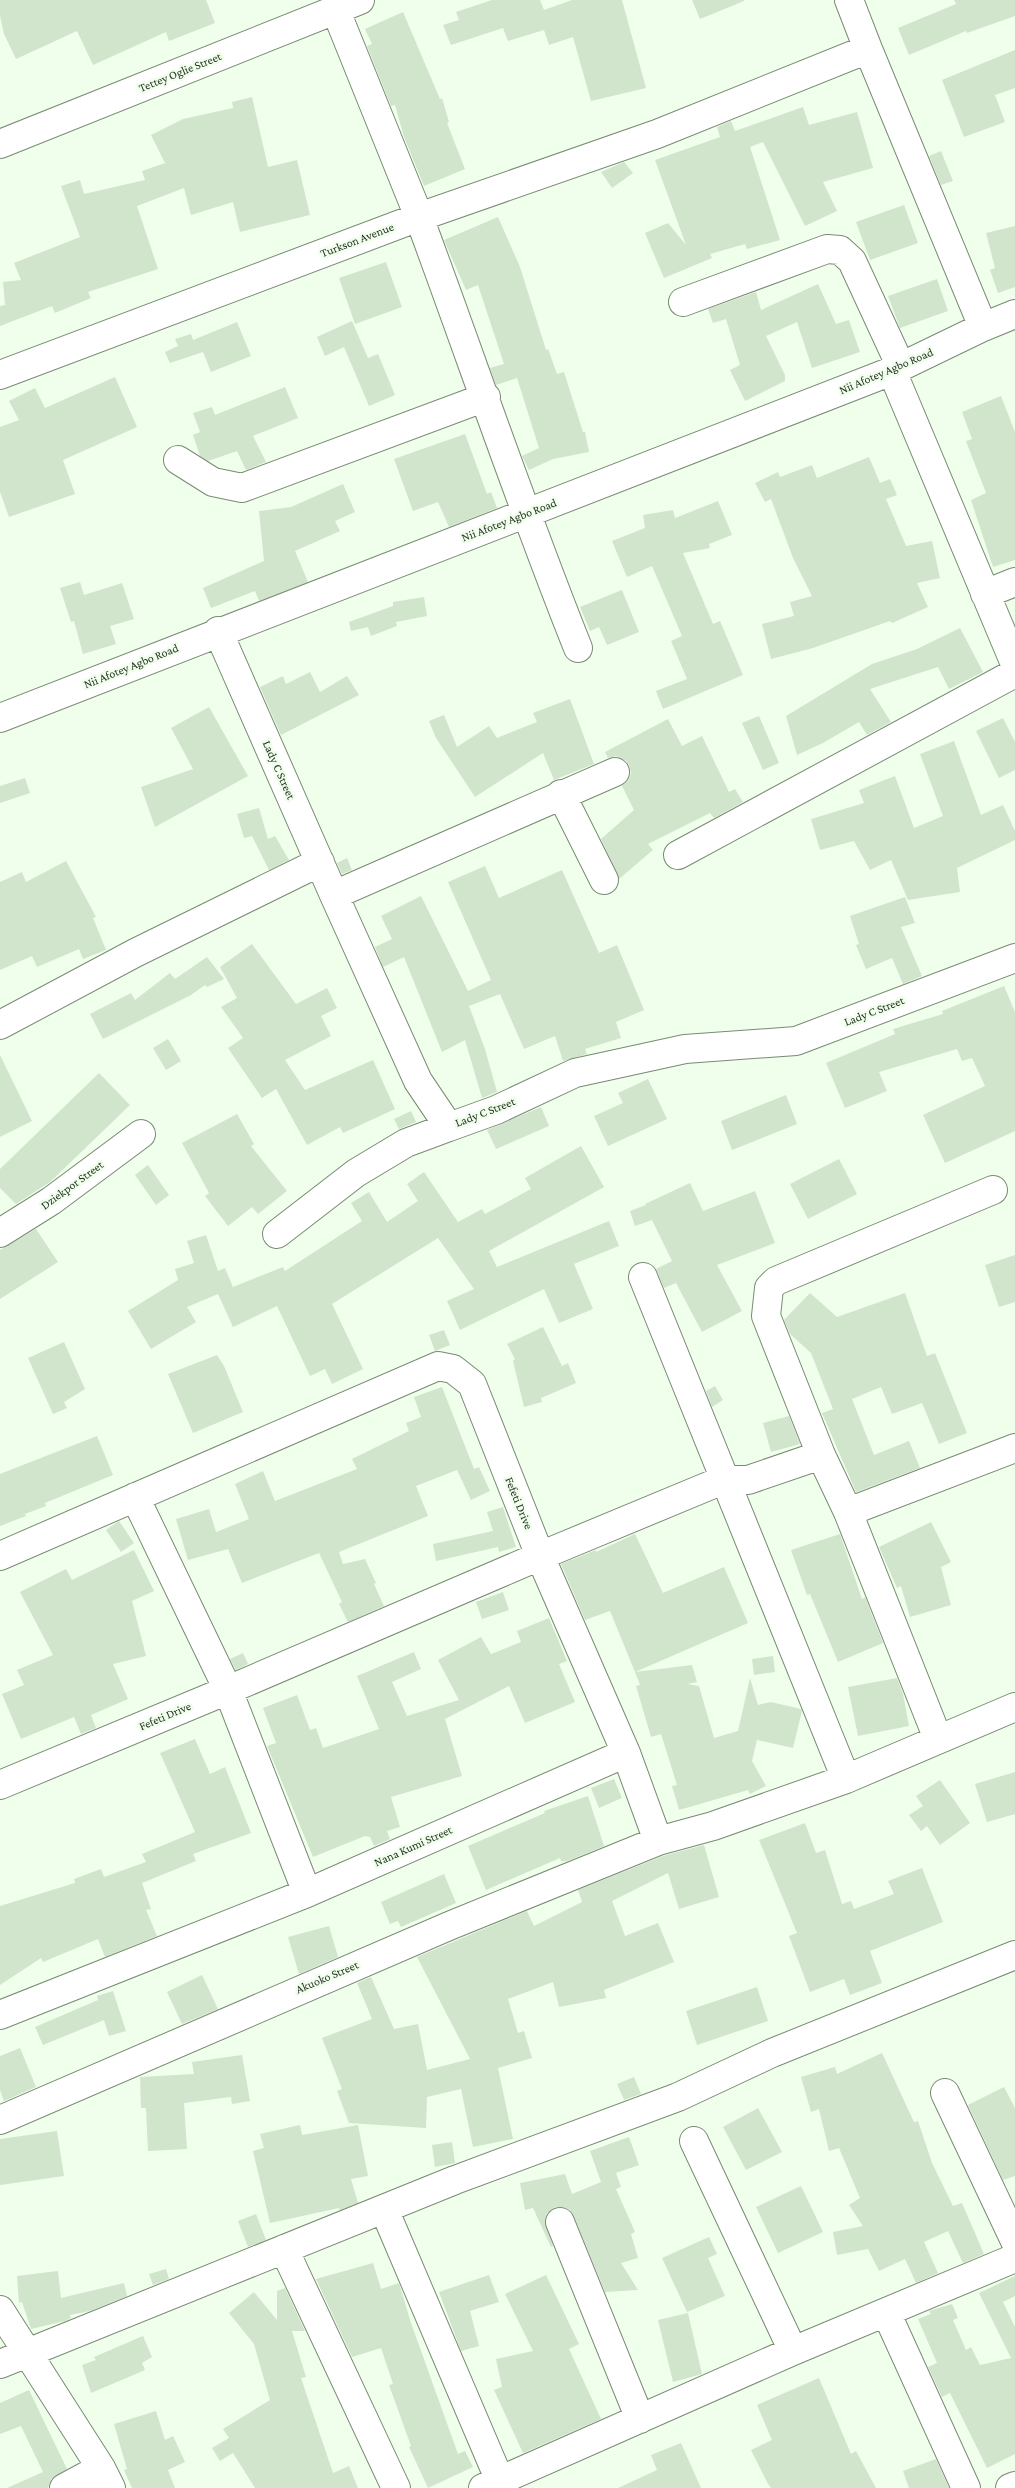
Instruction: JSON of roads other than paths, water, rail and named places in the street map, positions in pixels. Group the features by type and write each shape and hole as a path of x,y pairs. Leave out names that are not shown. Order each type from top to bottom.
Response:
{"street":[{"name":"Tettey Oglie Street","path":"0,144 360,0"},
{"path":"849,0 983,327"},
{"path":"336,11 419,217 486,397 525,514 578,648"},
{"name":"Turkson Avenue","path":"0,375 419,217 657,134 868,49"},
{"path":"683,302 827,249 840,250 852,261 985,594 1015,664"},
{"name":"Nii Afotey Agbo Road","path":"0,718 218,631 525,514 896,369 983,327 1015,314"},
{"path":"178,460 213,482 242,488 486,397"},
{"path":"985,594 1015,582"},
{"name":"Lady C Street","path":"218,631 418,1081 449,1126 496,1110 576,1073 685,1049 796,1041 1015,958"},
{"path":"678,854 1015,673"},
{"path":"334,895 615,772"},
{"path":"561,794 604,880"},
{"path":"0,1025 135,952 320,862"},
{"path":"277,1234 356,1173 406,1143 449,1126"},
{"name":"Dziekpor Street","path":"0,1232 51,1201 141,1134"},
{"path":"938,1739 848,1512 821,1455 766,1316 769,1288 776,1281 993,1190"},
{"path":"643,1277 723,1480 846,1779"},
{"name":"Fefeti Drive","path":"0,1556 438,1366 453,1369 472,1384 540,1556 228,1690 0,1785"},
{"path":"848,1512 1015,1448"},
{"path":"658,1841 626,1752 540,1556 723,1480 748,1480 821,1455"},
{"path":"135,1497 228,1690 307,1893"},
{"name":"Akuoko Street","path":"0,2120 449,1926 658,1841 713,1826 846,1779 1015,1707"},
{"name":"Nana Kumi Street","path":"0,2015 307,1893 626,1752"},
{"path":"0,2364 384,2209 678,2097 772,2053 1015,1955"},
{"path":"945,2093 1015,2242"},
{"path":"694,2141 793,2351"},
{"path":"384,2209 491,2484 793,2351 1015,2258"},
{"path":"560,2222 640,2419"},
{"path":"284,2249 396,2488"},
{"path":"0,2310 106,2478 64,2488"},
{"path":"886,2312 966,2488"},
{"path":"1010,2488 1015,2486"}]}
